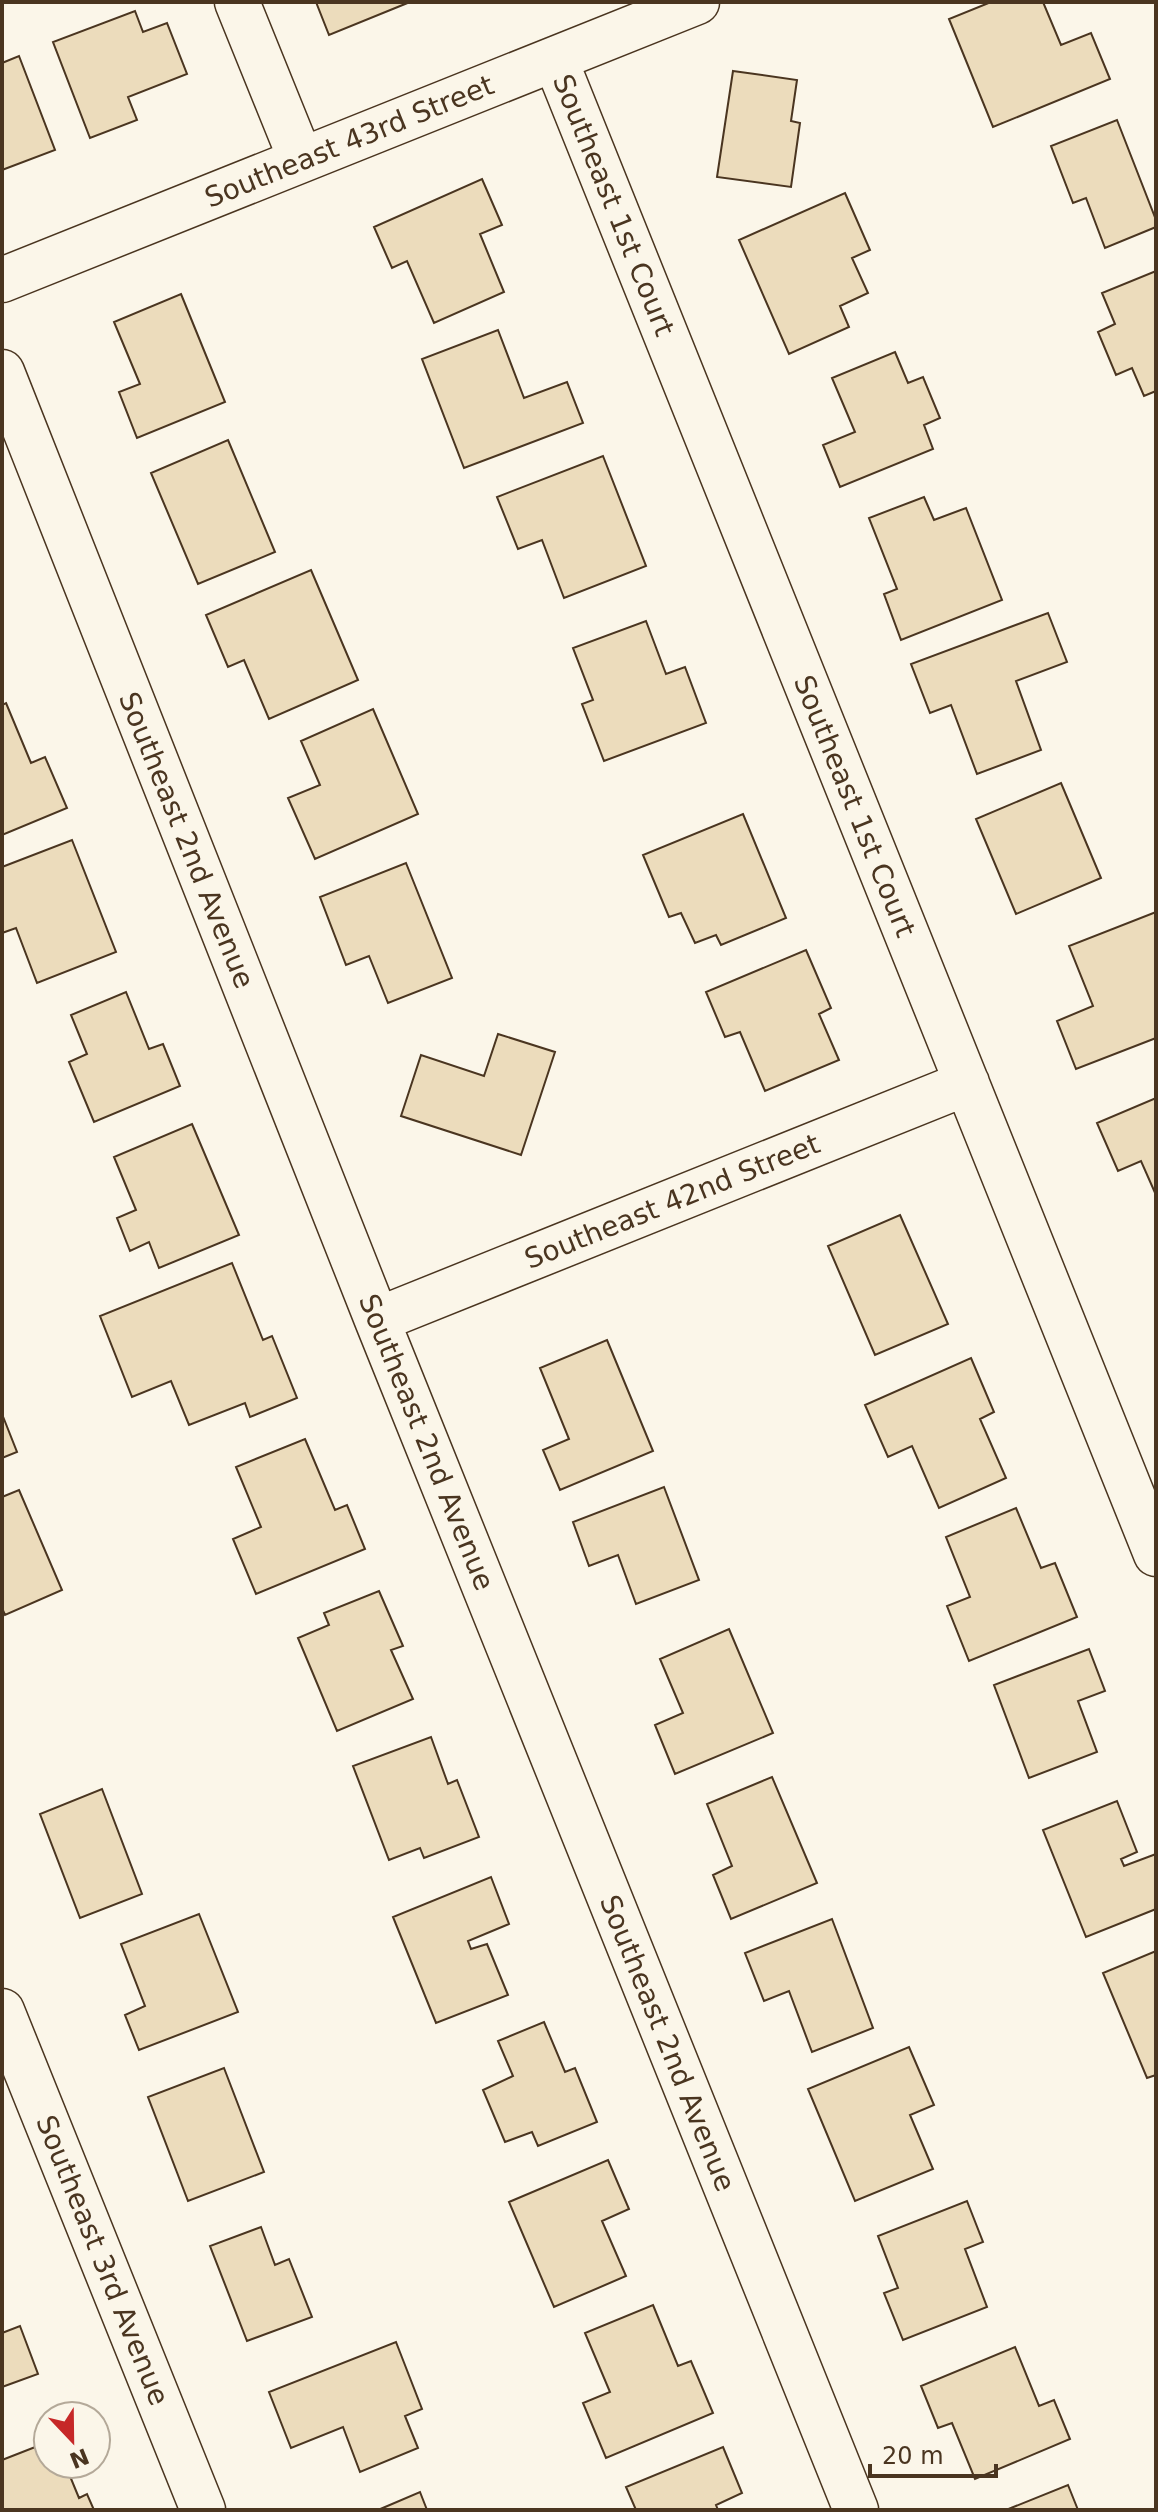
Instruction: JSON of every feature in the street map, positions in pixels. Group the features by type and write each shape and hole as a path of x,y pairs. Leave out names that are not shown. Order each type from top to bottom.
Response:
{"street":[{"path":"237,2 301,160"},
{"name":"Southeast 43rd Street","path":"2,280 697,2"},
{"name":"Southeast 1st Court","path":"555,59 1156,1554"},
{"name":"Southeast 2nd Avenue","path":"2,372 377,1320 856,2510"},
{"name":"Southeast 42nd Street","path":"377,1320 967,1083"},
{"name":"Southeast 3rd Avenue","path":"2,2011 203,2510"}],"building":[{"path":"316,2 410,2 329,35"},
{"path":"991,2 1043,2 1061,45 1091,33 1110,79 993,127 949,19"},
{"path":"135,11 143,32 167,23 187,74 128,97 137,120 90,138 53,42"},
{"path":"19,56 55,150 2,170 2,63"},
{"path":"733,71 797,80 791,121 800,123 791,187 717,177"},
{"path":"1117,120 1156,227 1105,248 1086,198 1073,203 1051,146"},
{"path":"482,179 502,225 480,234 504,292 434,323 407,261 392,268 374,227"},
{"path":"845,193 870,250 852,258 868,293 840,306 849,327 789,354 739,240"},
{"path":"1156,271 1156,391 1144,396 1132,368 1116,375 1098,332 1115,324 1102,293"},
{"path":"181,294 225,402 137,438 119,392 140,384 114,322"},
{"path":"498,330 524,398 567,382 583,423 464,468 422,359"},
{"path":"895,352 908,383 923,377 940,418 924,425 933,449 840,487 823,445 855,432 832,378"},
{"path":"228,440 275,552 198,584 151,473"},
{"path":"603,456 646,566 564,598 542,540 518,549 497,497"},
{"path":"924,497 934,520 966,508 1002,600 901,640 884,594 897,589 869,518"},
{"path":"311,570 358,680 269,719 244,660 228,667 206,615"},
{"path":"1048,613 1067,662 1016,681 1041,750 977,774 951,705 930,713 911,664"},
{"path":"646,621 666,674 685,667 706,723 604,761 582,704 593,700 573,648"},
{"path":"6,703 31,763 45,757 67,808 2,835 2,705"},
{"path":"373,709 418,814 315,859 288,798 320,785 301,741"},
{"path":"1061,783 1101,878 1016,914 976,819"},
{"path":"743,814 786,918 721,945 716,935 695,943 681,913 669,917 643,855"},
{"path":"72,840 116,952 37,983 16,928 2,933 2,867"},
{"path":"406,863 452,978 388,1003 369,956 346,965 320,897"},
{"path":"1156,912 1156,1038 1076,1069 1057,1021 1093,1006 1069,946"},
{"path":"806,950 831,1008 819,1014 839,1060 765,1091 740,1032 725,1037 706,992"},
{"path":"126,992 149,1049 163,1044 180,1086 94,1122 69,1062 87,1054 71,1015"},
{"path":"498,1034 555,1052 521,1155 401,1116 421,1055 484,1076"},
{"path":"1156,1098 1156,1195 1141,1161 1118,1171 1097,1123"},
{"path":"192,1124 239,1235 159,1268 149,1242 130,1251 117,1218 136,1210 114,1157"},
{"path":"900,1215 948,1324 875,1355 828,1246"},
{"path":"232,1263 263,1340 272,1336 297,1398 250,1417 245,1403 189,1425 171,1381 132,1397 100,1316"},
{"path":"607,1340 653,1451 560,1490 543,1450 569,1439 540,1368"},
{"path":"971,1358 994,1412 980,1419 1006,1478 939,1508 912,1446 888,1457 865,1405"},
{"path":"2,1414 17,1452 2,1458"},
{"path":"305,1439 335,1510 347,1505 365,1549 256,1594 233,1539 261,1527 236,1467"},
{"path":"664,1487 699,1580 636,1604 618,1555 589,1566 573,1522"},
{"path":"19,1490 62,1590 5,1615 2,1608 2,1497"},
{"path":"1016,1508 1041,1568 1055,1563 1077,1617 969,1661 947,1606 970,1597 946,1537"},
{"path":"379,1591 403,1646 391,1650 413,1699 337,1731 298,1638 329,1625 324,1613"},
{"path":"729,1629 773,1733 675,1774 655,1725 683,1713 660,1659"},
{"path":"1089,1649 1105,1691 1078,1701 1097,1752 1029,1778 994,1685"},
{"path":"431,1737 448,1784 457,1780 479,1837 424,1858 420,1848 389,1860 353,1766"},
{"path":"772,1777 817,1883 731,1919 713,1875 732,1866 707,1804"},
{"path":"102,1789 142,1894 80,1918 40,1814"},
{"path":"1117,1801 1137,1852 1121,1859 1124,1866 1156,1854 1156,1909 1086,1937 1043,1830"},
{"path":"491,1877 509,1924 468,1941 471,1949 487,1944 508,1995 436,2023 393,1917"},
{"path":"199,1914 238,2012 139,2050 125,2015 145,2006 121,1944"},
{"path":"832,1919 873,2028 812,2052 789,1991 764,2001 745,1953"},
{"path":"1156,1951 1156,2075 1147,2078 1103,1973"},
{"path":"544,2022 565,2072 575,2068 597,2122 538,2146 532,2132 505,2142 483,2090 513,2076 498,2041"},
{"path":"909,2047 934,2105 910,2115 933,2169 855,2201 808,2089"},
{"path":"224,2068 264,2172 188,2201 148,2097"},
{"path":"608,2160 629,2209 602,2221 626,2276 554,2307 509,2202"},
{"path":"967,2201 983,2242 965,2249 987,2307 903,2340 884,2293 898,2288 878,2236"},
{"path":"261,2227 275,2265 289,2259 312,2317 247,2341 210,2246"},
{"path":"653,2305 678,2366 691,2361 713,2413 606,2458 583,2403 610,2392 585,2333"},
{"path":"20,2326 38,2374 2,2387 2,2333"},
{"path":"396,2342 422,2409 405,2416 418,2448 360,2472 343,2427 291,2448 269,2392"},
{"path":"1015,2347 1039,2406 1054,2400 1070,2439 975,2479 952,2423 938,2428 921,2386"},
{"path":"723,2447 742,2493 716,2505 718,2510 636,2510 626,2487"},
{"path":"32,2448 32,2480 72,2480 79,2498 87,2494 94,2510 2,2510 2,2460"},
{"path":"1068,2485 1078,2510 1006,2510"},
{"path":"420,2492 427,2510 378,2510"}]}
